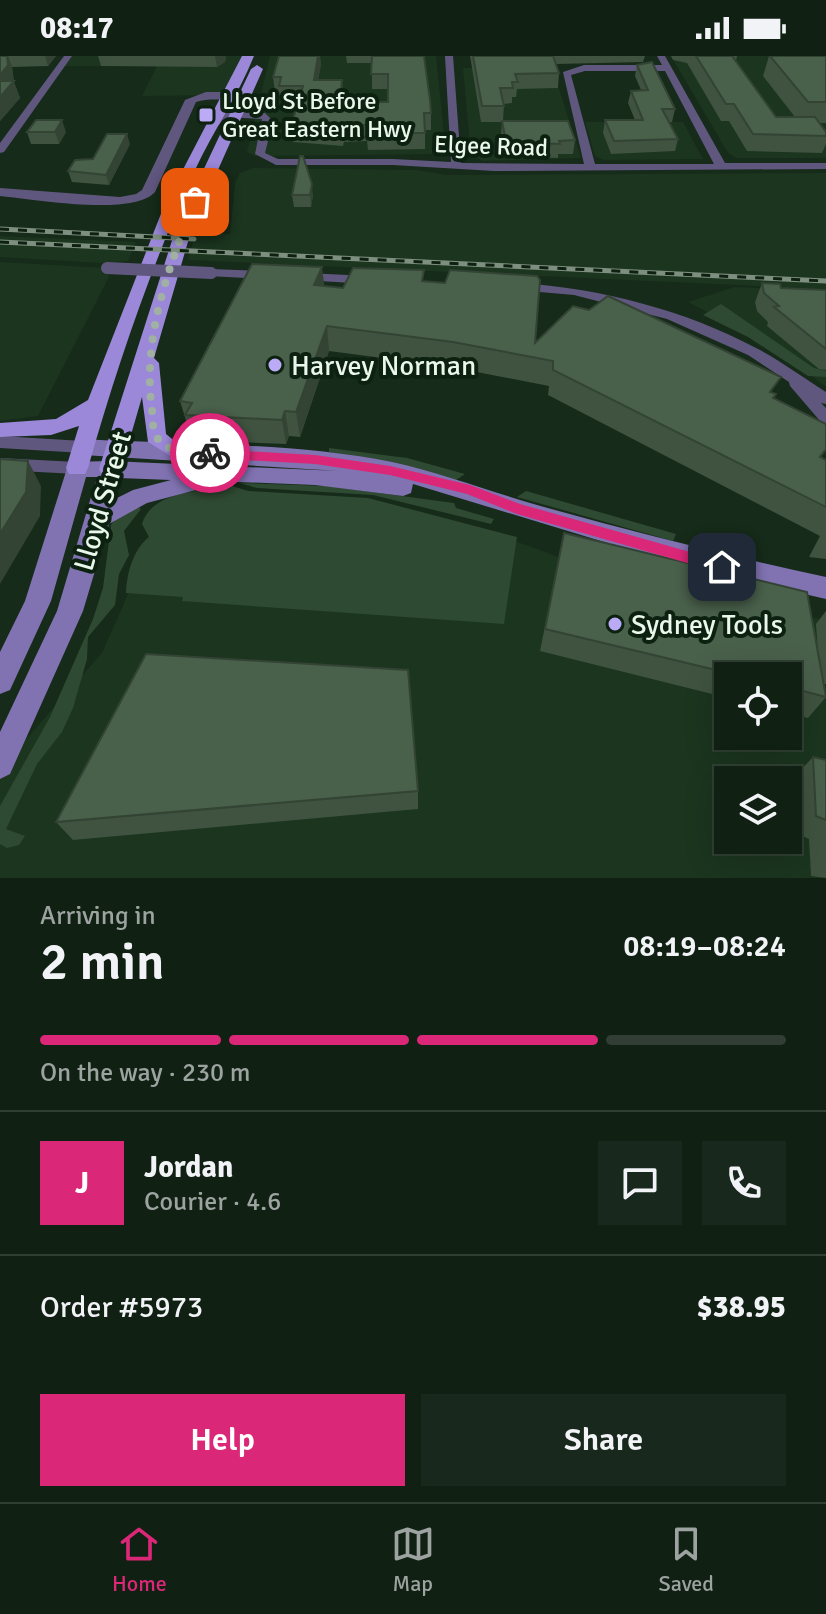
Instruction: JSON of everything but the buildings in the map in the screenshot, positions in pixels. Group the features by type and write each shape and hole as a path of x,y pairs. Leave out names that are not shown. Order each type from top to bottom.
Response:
{"main road":[{"name":"Lloyd Street","path":"0,681 38,601 96,405 140,282 189,166 248,56"},
{"name":"Lloyd Street","path":"0,764 61,634 99,518 113,459 184,228 262,56"},
{"path":"154,322 148,368 154,430 160,442 177,452"},
{"path":"0,430 46,430 67,425 96,405"},
{"path":"113,459 177,452 353,464 470,490 499,503"},
{"path":"80,457 231,474 343,480 499,503 698,560 826,588"},
{"path":"99,518 141,496 231,474"}],"street":[{"path":"0,150 68,56"},
{"path":"449,56 456,166"},
{"path":"661,56 721,166"},
{"path":"590,167 564,78 570,71 584,68 667,68"},
{"path":"0,192 120,201 140,198 148,192 191,100 201,96 246,95"},
{"path":"209,129 226,114 234,119"},
{"name":"Elgee Road","path":"234,119 267,124 260,154 269,161 456,166 826,166"},
{"path":"107,268 389,281"},
{"path":"509,287 574,291 652,309 753,352 794,382 826,418"},
{"path":"794,382 826,399"},
{"path":"0,442 80,457"},
{"path":"0,464 80,457"},
{"path":"0,731 61,634"}],"shaded area":[{"path":"68,56 248,56 228,95 142,96 157,66 61,66"},
{"path":"270,56 436,56 446,154 255,156 247,152"},
{"path":"671,56 826,56 826,158 737,158 728,153"},
{"path":"552,67 581,158 482,161 471,154 463,68"},
{"path":"585,122 683,122 703,159 604,160 595,156"},
{"path":"253,168 418,170 447,175 826,173 826,289 188,260 196,232 230,234 235,183 240,173"},
{"path":"0,236 136,242 128,261 100,263 0,257"},
{"path":"0,262 107,268 109,277 38,416 0,421"},
{"path":"734,287 826,291 826,387 779,350 688,302"},
{"path":"721,304 814,368 826,371 826,377 808,376 748,337 703,315"},
{"path":"329,448 407,458 465,474 456,480 329,452"},
{"path":"240,483 327,486 454,503 456,508 494,519 491,524 373,495 257,488"},
{"path":"232,486 248,491 368,498 517,537 504,624 182,601 183,597 126,593 132,562 149,537 142,524 156,504 180,494"},
{"path":"526,491 676,534 673,541 517,497"},
{"path":"134,504 141,509 124,531 129,555 119,574 115,605 88,637 87,659 73,708 62,732 37,764 6,829 25,836 19,845 7,848 0,844 0,806 50,717 93,619 103,588 111,525 117,515"},
{"path":"479,528 559,557 791,616 826,619 826,878 0,878 0,778 27,738 102,653 132,585"}],"railway":[{"path":"0,229 194,239"},
{"path":"0,242 826,281"}],"way so far":[{"path":"195,202 154,322 148,368 149,389 154,430 160,442 177,452 210,453"}],"place":[{"name":"Lloyd St Before Great Eastern Hwy","path":"206,115"},
{"name":"Harvey Norman","path":"275,365"},
{"name":"Sydney Tools","path":"615,624"}],"route":[{"path":"210,453 315,460 390,470 470,490 499,503 722,567"}]}
